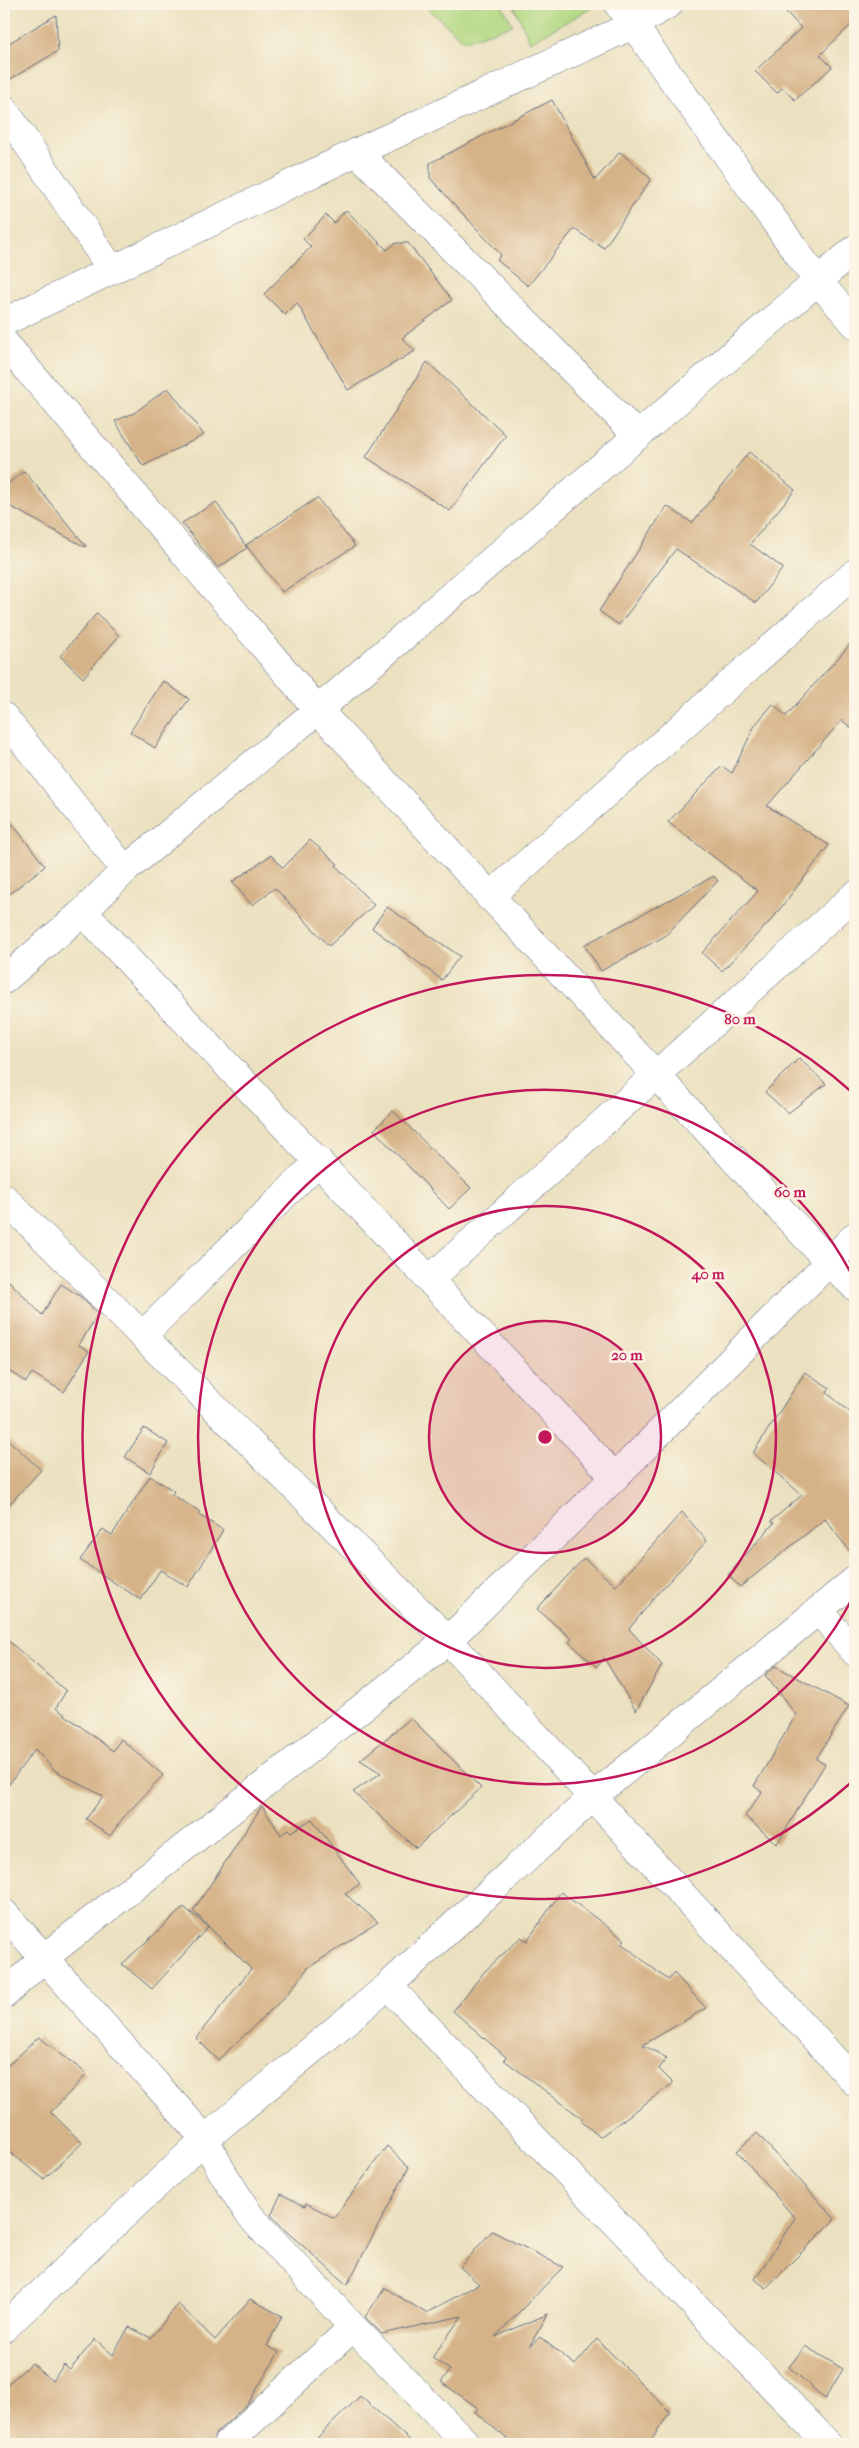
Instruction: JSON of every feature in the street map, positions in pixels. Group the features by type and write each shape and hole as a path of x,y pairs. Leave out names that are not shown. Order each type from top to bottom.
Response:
{"street":[{"path":"4,322 357,152 625,14 670,4"},
{"path":"625,14 817,280 855,324"},
{"path":"4,109 112,270"},
{"path":"357,152 638,436"},
{"path":"4,980 83,912 125,870 318,710 855,249"},
{"path":"4,342 318,710 489,897 829,1262 855,1287"},
{"path":"489,897 855,573"},
{"path":"4,717 125,870"},
{"path":"430,1278 855,895"},
{"path":"83,912 430,1278 615,1477"},
{"path":"143,1335 318,1161"},
{"path":"4,1198 448,1640 594,1796 855,2082"},
{"path":"4,1995 46,1957 448,1640 615,1477 855,1236"},
{"path":"4,2328 205,2138 388,1986 594,1796 855,1580"},
{"path":"818,1611 855,1652"},
{"path":"4,1913 46,1957 205,2138 221,2170 250,2216 353,2327 467,2444"},
{"path":"388,1986 828,2444"},
{"path":"227,2444 353,2327"}],"green space":[{"path":"423,4 501,4 513,25 464,41"},
{"path":"513,4 599,4 530,42"}],"building":[{"path":"779,4 855,4 855,21 820,55 832,67 795,100 782,88 777,93 755,71 801,28"},
{"path":"56,15 58,51 4,83 4,46"},
{"path":"552,100 595,180 620,152 651,179 604,248 574,229 528,286 497,260 501,255 430,178 430,163"},
{"path":"346,210 387,250 396,243 408,243 452,300 402,338 415,351 348,390 297,303 285,315 264,294 311,247 303,239 326,215 334,223"},
{"path":"427,362 506,435 450,511 366,457"},
{"path":"168,388 204,435 143,466 115,421 134,413"},
{"path":"749,452 795,490 750,544 783,568 756,603 676,549 619,625 599,611 667,506 692,523"},
{"path":"24,471 85,547 4,503 4,487"},
{"path":"317,498 355,546 282,592 246,545"},
{"path":"216,502 247,548 218,568 182,523"},
{"path":"97,613 119,636 83,678 60,656"},
{"path":"855,639 855,731 842,720 767,806 829,845 773,918 722,971 702,953 758,891 668,822 722,766 732,773 755,725 773,704 786,716"},
{"path":"163,681 189,699 155,748 130,732"},
{"path":"4,813 45,866 4,898"},
{"path":"310,840 338,864 336,866 374,905 329,946 275,888 252,905 232,882 271,855 283,868"},
{"path":"714,876 718,881 665,936 601,971 584,945"},
{"path":"387,907 460,956 442,980 372,928"},
{"path":"799,1058 826,1084 788,1113 765,1092"},
{"path":"393,1111 471,1188 449,1209 374,1130"},
{"path":"4,1276 42,1315 61,1284 81,1297 98,1314 79,1345 89,1351 64,1392 32,1373 26,1382 4,1368"},
{"path":"805,1372 830,1388 827,1393 855,1416 855,1558 825,1519 740,1587 728,1575 774,1523 771,1521 802,1495 753,1453"},
{"path":"144,1428 168,1443 150,1473 125,1457"},
{"path":"4,1436 41,1470 4,1510"},
{"path":"150,1476 174,1491 172,1495 201,1512 199,1515 223,1530 188,1587 160,1570 141,1600 80,1560 103,1529 112,1535"},
{"path":"682,1512 707,1541 658,1593 629,1629 662,1665 636,1711 604,1658 597,1667 569,1642 572,1639 537,1609 584,1558 616,1586"},
{"path":"4,1637 66,1691 56,1708 113,1751 121,1739 163,1775 123,1818 110,1836 86,1819 103,1796 54,1770 35,1749 4,1791"},
{"path":"776,1666 849,1706 816,1759 825,1764 777,1844 745,1816 762,1792 754,1786 796,1715 765,1675"},
{"path":"411,1718 481,1788 416,1848 353,1792 381,1773 360,1760"},
{"path":"262,1806 281,1835 288,1829 291,1832 312,1819 360,1884 345,1894 378,1922 308,1968 286,1996 218,2060 196,2038 251,1969 193,1911"},
{"path":"561,1892 625,1940 621,1943 668,1980 674,1973 706,2008 643,2045 667,2058 659,2069 673,2083 600,2137 581,2121 583,2119 504,2060 506,2057 453,2011 485,1971 521,1937 527,1941"},
{"path":"184,1907 208,1927 152,1989 122,1964"},
{"path":"39,2037 87,2074 51,2112 82,2143 44,2179 4,2148 4,2069"},
{"path":"757,2133 835,2219 766,2288 755,2279 795,2218 737,2151"},
{"path":"387,2146 409,2167 347,2285 286,2231 271,2215 281,2194 305,2206 306,2203 334,2218"},
{"path":"492,2231 563,2267 495,2337 548,2314 529,2347 540,2337 575,2365 597,2339 670,2412 649,2444 513,2444 475,2412 478,2408 441,2382 450,2370 432,2358 462,2316 382,2334 365,2317 385,2288 426,2313 479,2284 460,2267"},
{"path":"250,2299 282,2316 267,2346 279,2352 249,2402 216,2433 212,2444 4,2444 4,2387 32,2363 52,2381 64,2365 70,2370 95,2339 113,2355 129,2327 151,2338 178,2304 215,2340"},
{"path":"805,2346 843,2369 825,2399 789,2367"},
{"path":"360,2396 414,2444 311,2444"}]}
